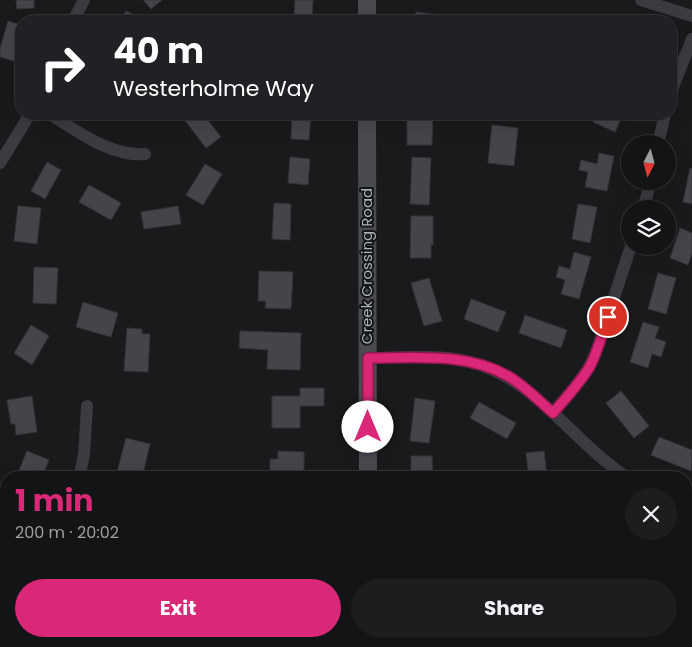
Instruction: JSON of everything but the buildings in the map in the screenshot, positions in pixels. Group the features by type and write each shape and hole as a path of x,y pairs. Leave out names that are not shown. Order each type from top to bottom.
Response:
{"street":[{"path":"76,15 84,0"},
{"path":"367,0 367,15"},
{"path":"640,0 692,16"},
{"path":"677,77 692,39"},
{"path":"0,163 26,120"},
{"path":"60,120 110,150 125,154 145,154"},
{"name":"Creek Crossing Road","path":"367,120 368,471"},
{"path":"660,135 664,120"},
{"path":"553,413 588,369 596,352 628,255"},
{"path":"368,358 441,358 468,361 489,367 508,376 524,387 615,471"},
{"path":"81,471 84,455 87,406"}],"route":[{"path":"368,427 368,358 456,359 489,367 508,376 524,387 553,413 588,369 608,317"}]}
